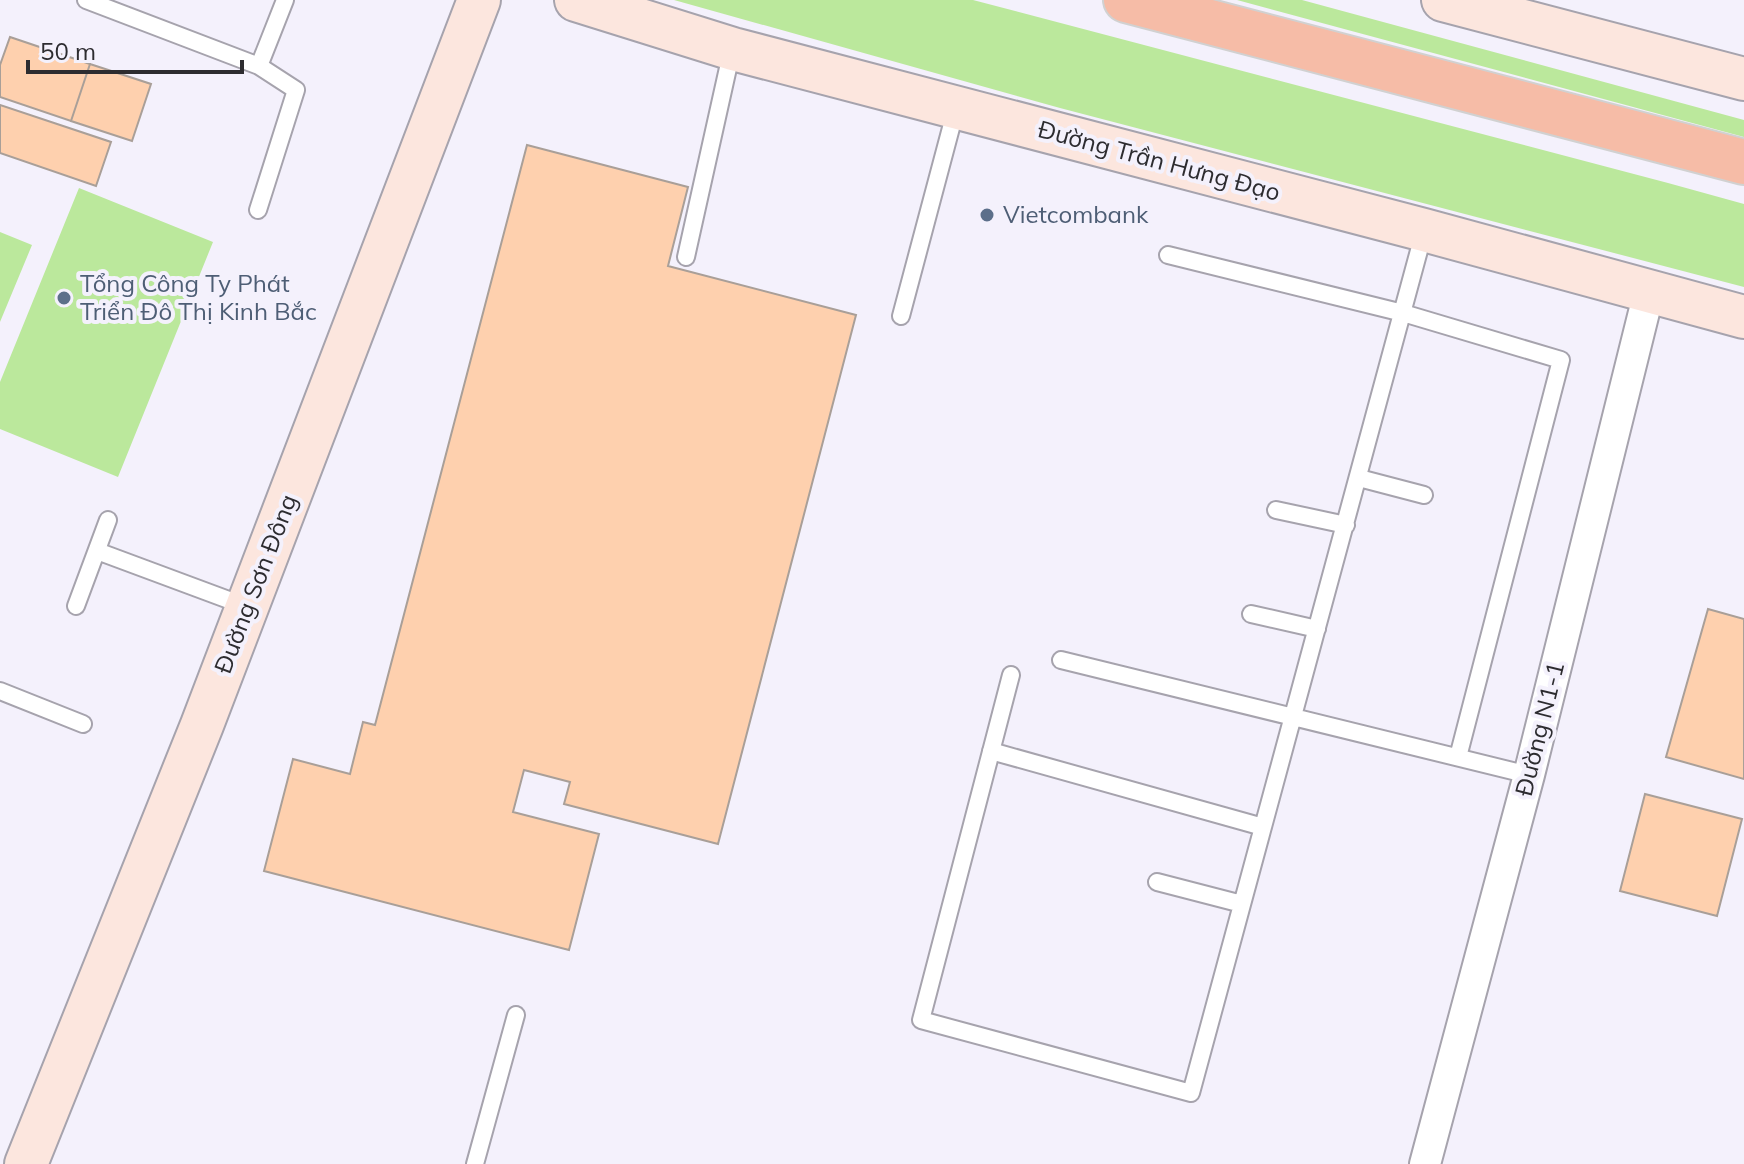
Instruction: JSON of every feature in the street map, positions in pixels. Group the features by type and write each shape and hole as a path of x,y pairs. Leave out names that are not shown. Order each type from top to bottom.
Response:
{"highway":[{"path":"1126,0 1744,162"}],"main road":[{"name":"Đường Sơn Đông","path":"26,1164 197,739 479,0"},
{"name":"Đường Trần Hưng Đạo","path":"576,0 733,49 1744,317"},
{"path":"1443,0 1744,79"}],"street":[{"name":"Đường N1-1","path":"1425,1164 1529,775 1649,292"}],"lane":[{"path":"86,0 259,66 296,90 258,210"},
{"path":"259,66 285,0"},
{"path":"686,257 733,49"},
{"path":"901,316 956,109"},
{"path":"1011,675 921,1020 1191,1093 1424,230"},
{"path":"1168,255 1403,313 1561,360 1458,757"},
{"path":"1359,478 1424,495"},
{"path":"1276,510 1346,525"},
{"path":"76,606 108,520"},
{"path":"97,551 248,607"},
{"path":"1251,614 1317,629"},
{"path":"1061,660 1529,775"},
{"path":"0,691 83,724"},
{"path":"991,751 1263,827"},
{"path":"1157,882 1242,904"},
{"path":"475,1164 516,1015"}],"green space":[{"path":"674,0 973,0 1668,183 1744,204 1744,287 1060,108"},
{"path":"1237,0 1302,0 1744,120 1744,137"},
{"path":"79,188 213,242 118,477 0,429 0,382"},
{"path":"0,232 32,245 0,322"}],"building":[{"path":"10,37 90,64 71,121 0,97 0,65"},
{"path":"90,64 151,84 132,141 71,121"},
{"path":"0,105 111,142 96,186 0,153"},
{"path":"527,145 688,187 668,266 856,315 718,844 564,804 570,782 524,770 513,812 599,834 569,950 264,871 293,759 350,774 363,722 375,725"},
{"path":"1708,609 1744,619 1744,779 1666,757"},
{"path":"1645,794 1742,819 1717,916 1620,891"}],"place":[{"name":"Vietcombank","path":"987,215"},
{"name":"Tổng Công Ty Phát Triển Đô Thị Kinh Bắc","path":"64,298"}]}
